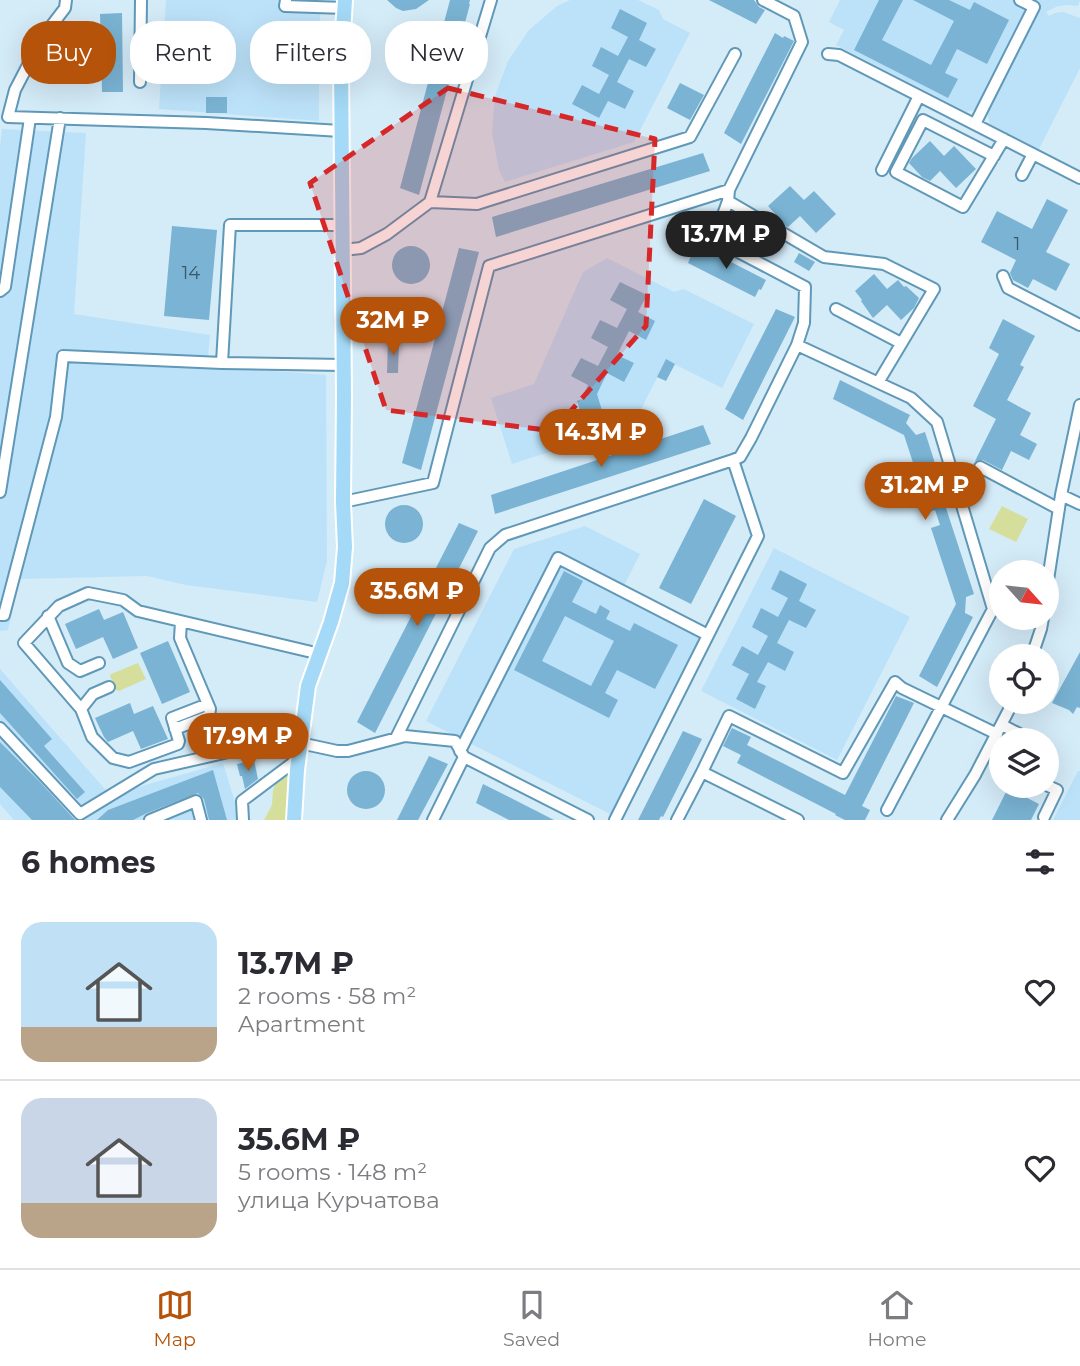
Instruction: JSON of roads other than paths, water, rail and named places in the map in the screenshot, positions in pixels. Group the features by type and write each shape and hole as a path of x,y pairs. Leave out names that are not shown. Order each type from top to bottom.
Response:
{"main road":[{"path":"294,820 298,759 308,686 342,583 345,547 341,64 345,4"}],"street":[{"path":"66,0 65,8 43,38 15,90 8,117 206,122 341,131"},
{"path":"141,0 141,21"},
{"path":"286,0 285,5 345,4"},
{"path":"343,250 361,248 387,234 430,202 491,0"},
{"path":"396,738 490,548 505,536 733,460 740,457 751,438 797,345 804,323 805,288 725,245 716,234 728,196 802,42 794,16 763,0"},
{"path":"975,124 1034,7 1020,0"},
{"path":"430,202 477,204 690,137 735,54"},
{"path":"828,54 839,55 1080,178"},
{"path":"882,170 919,96"},
{"path":"0,291 5,287 30,118"},
{"path":"0,492 60,118"},
{"path":"994,156 923,120 896,172 963,206 994,156 1004,139"},
{"path":"1022,175 1032,154"},
{"path":"343,502 433,483 489,266 728,196 824,257 884,264 934,289 879,382"},
{"path":"222,363 230,225 342,225"},
{"path":"1003,276 1008,288 1080,325"},
{"path":"836,309 901,343"},
{"path":"797,345 911,398 937,422 993,608 887,810"},
{"path":"0,615 4,615 56,417 64,356 343,365"},
{"path":"1051,560 1061,495 1077,435 1080,405"},
{"path":"615,820 758,536 733,460"},
{"path":"980,467 1059,509"},
{"path":"1061,495 1080,504"},
{"path":"433,820 462,754 558,558 708,635"},
{"path":"208,704 173,717 171,720 178,744 126,762 111,757 92,737 81,709 24,643 59,606 90,592 125,601 138,611 320,654"},
{"path":"48,616 68,663 80,671 99,663"},
{"path":"181,622 180,638 210,709 213,731 228,738"},
{"path":"56,680 72,666"},
{"path":"677,820 729,716 843,773 895,682 902,688 942,706 997,728"},
{"path":"81,709 93,694 109,687"},
{"path":"175,729 209,716"},
{"path":"0,728 83,817 153,769 264,744 300,743 348,751 405,736 455,741 462,754 588,820"},
{"path":"947,820 989,749"},
{"path":"243,820 242,801 298,759"},
{"path":"702,772 799,820"},
{"path":"1044,817 1054,798"},
{"path":"150,820 196,802 201,820"}]}
